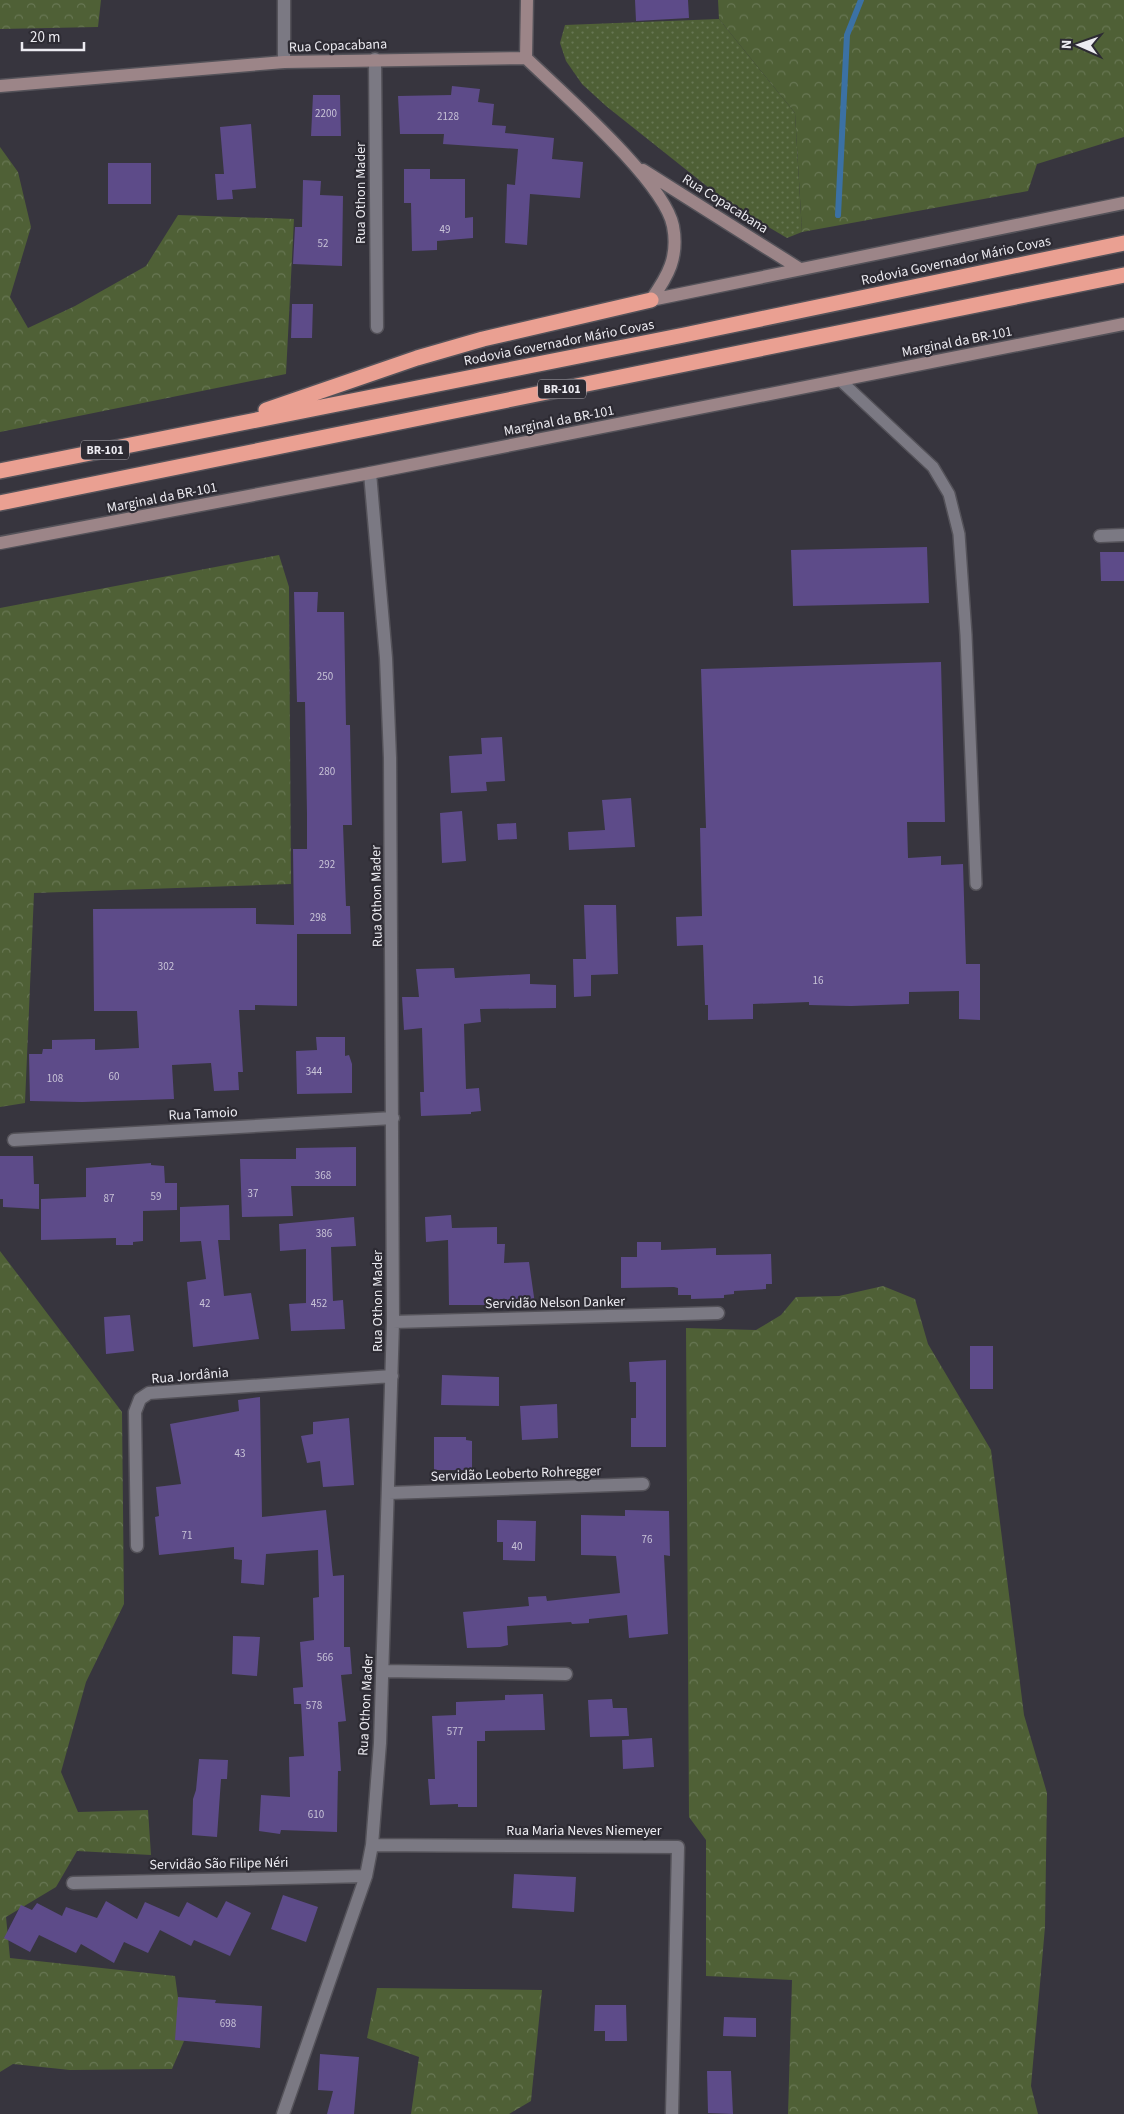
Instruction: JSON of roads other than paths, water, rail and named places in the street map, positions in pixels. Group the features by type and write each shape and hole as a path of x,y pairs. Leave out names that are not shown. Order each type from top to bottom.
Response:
{"highway":[{"name":"Rodovia Governador Mário Covas","path":"0,471 675,337 1124,243"},
{"name":"BR-101","path":"0,503 1124,275"},
{"path":"209,429 436,352 483,339 651,300"}],"main road":[{"path":"526,58 528,0"},
{"name":"Rua Copacabana","path":"0,86 284,62 526,58 634,164 666,205 673,226 674,249 669,275 651,300"},
{"name":"Rua Copacabana","path":"634,164 800,270"},
{"path":"651,300 1124,204"},
{"name":"Marginal da BR-101","path":"0,543 370,474 1124,324"}],"street":[{"path":"284,0 284,62"},
{"name":"Rua Othon Mader","path":"376,59 377,327"},
{"name":"Rua Othon Mader","path":"283,2114 366,1876 372,1845 383,1671 393,1322 390,758 386,658 370,474"},
{"path":"1100,536 1124,535"},
{"name":"Rua Tamoio","path":"14,1140 393,1118"},
{"name":"Servidão Nelson Danker","path":"393,1322 718,1313"},
{"name":"Rua Jordânia","path":"137,1546 135,1412 140,1399 149,1393 392,1376"},
{"name":"Servidão Leoberto Rohregger","path":"389,1493 643,1484"},
{"path":"383,1671 566,1674"},
{"name":"Rua Maria Neves Niemeyer","path":"372,1845 678,1847 672,2114"},
{"name":"Servidão São Filipe Néri","path":"72,1883 366,1876"}],"lane":[{"path":"841,381 933,467 951,502 959,534 966,635 976,884"}],"waterway":[{"path":"838,215 847,35 861,0"}]}
